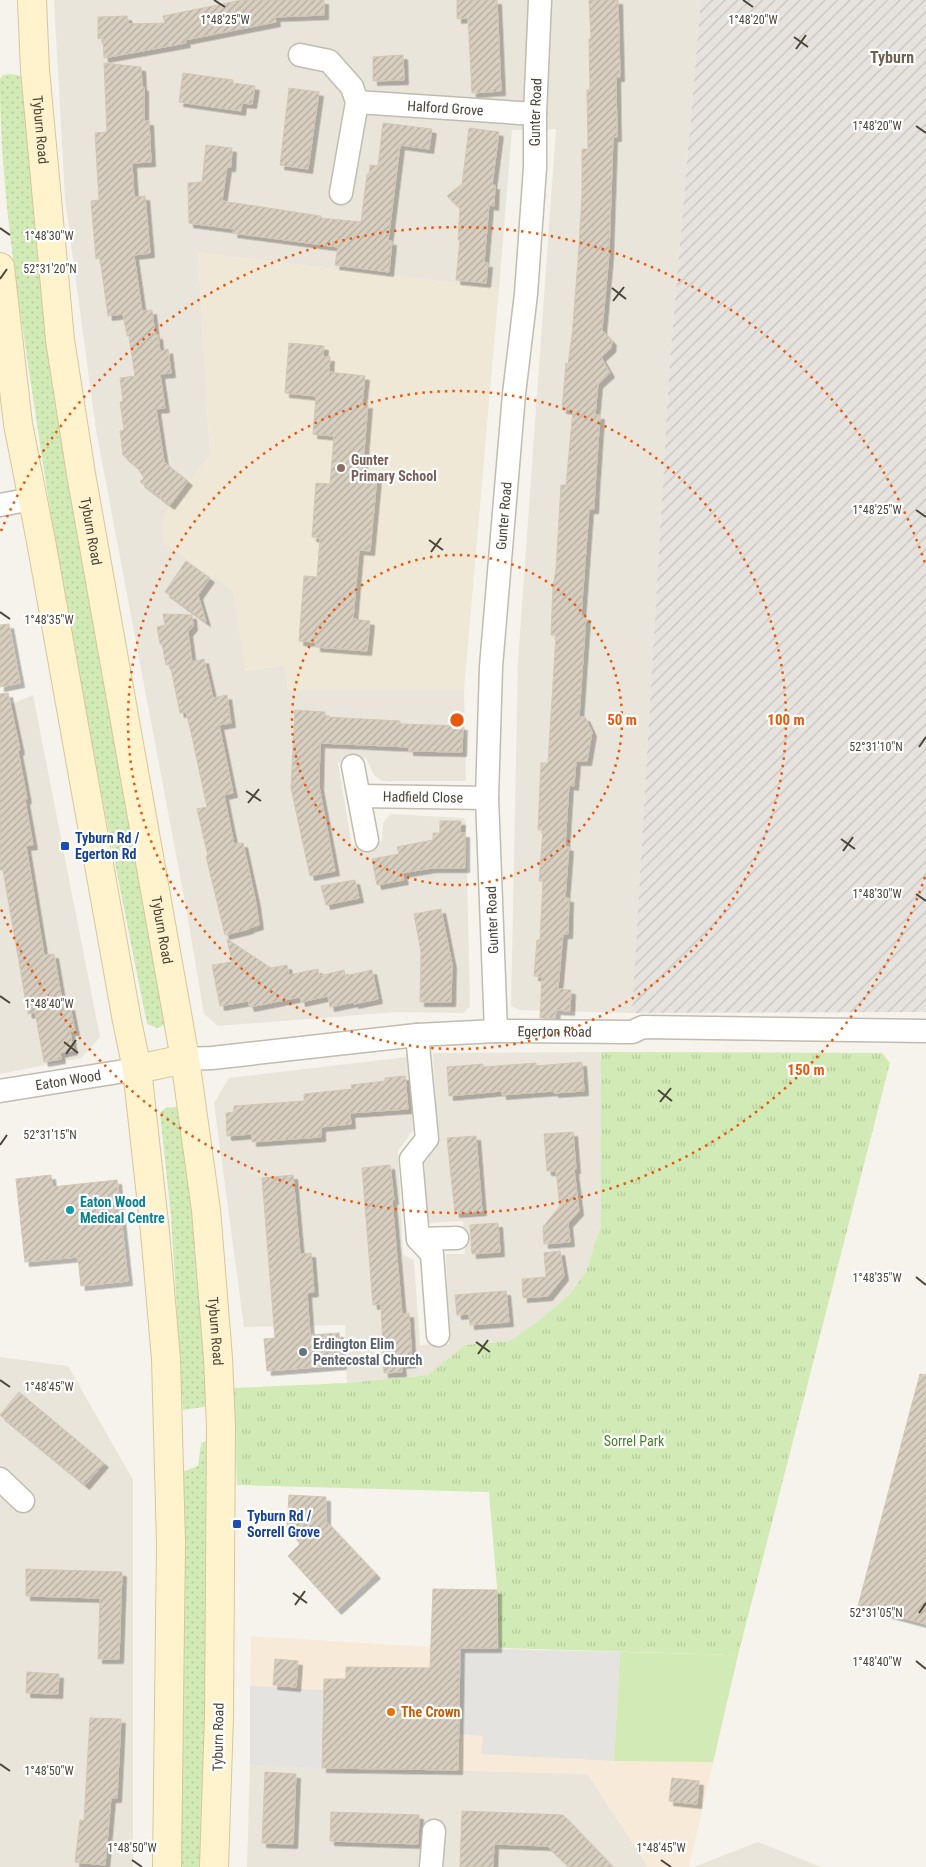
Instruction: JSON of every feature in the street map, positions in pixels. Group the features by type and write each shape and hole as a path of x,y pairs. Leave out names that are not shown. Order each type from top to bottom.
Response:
{"main road":[{"name":"Tyburn Road","path":"32,0 35,70 60,340 82,483 185,1059 206,1210 218,1358 221,1426 219,1725 214,1867"},
{"path":"0,267 18,424 137,1069 155,1232 166,1359 171,1543 167,1867"},
{"path":"137,1069 185,1059"}],"street":[{"name":"Gunter Road","path":"496,1031 487,798 491,667 514,394 526,294 535,168 535,114 540,0"},
{"path":"300,55 329,61 352,87 357,102 341,193"},
{"name":"Halford Grove","path":"357,102 535,114"},
{"path":"0,505 33,499"},
{"path":"352,766 367,840"},
{"name":"Hadfield Close","path":"359,796 487,798"},
{"name":"Egerton Road","path":"185,1059 212,1058 417,1035 496,1031 632,1032 642,1027 926,1031"},
{"path":"417,1035 427,1139 411,1159 418,1239 432,1254 438,1335"},
{"name":"Eaton Wood","path":"0,1091 137,1069"},
{"path":"418,1239 457,1238"},
{"path":"0,1479 23,1501"},
{"path":"431,1867 434,1831"}],"shaded area":[{"path":"54,0 701,0 670,360 632,1013 519,1010 511,1006 518,661 556,129 512,130 499,288 198,253 210,454 163,542 233,590 246,671 285,665 288,690 464,690 466,781 382,781 374,775 366,758 338,763 352,846 382,841 383,823 390,814 464,818 466,824 470,1007 463,1013 397,1012 218,1026 204,1014 185,902 96,430 65,199"},
{"path":"701,0 926,0 926,1012 632,1013 670,360"},
{"name":"Gunter Primary School","path":"198,253 499,288 464,690 288,690 285,665 245,671 233,590 163,542 162,519 170,505 210,454"},
{"path":"33,695 100,1037 81,1058 0,1074 0,709"},
{"path":"601,1052 601,1225 586,1272 570,1294 541,1319 510,1341 465,1345 429,1375 347,1383 345,1325 244,1327 214,1103 229,1078 407,1057 413,1130 398,1151 403,1254 414,1261 420,1345 449,1344 446,1254 465,1254 463,1221 427,1223 424,1158 438,1139 433,1053"},
{"path":"0,1357 68,1366 133,1480 133,1867 0,1867"},
{"path":"251,1636 431,1647 738,1655 689,1867 648,1867 588,1774 250,1765"},
{"path":"460,1648 620,1652 614,1761 481,1754 483,1736 459,1734"},
{"path":"250,1686 323,1690 322,1768 250,1765"},
{"path":"250,1765 588,1774 648,1867 247,1867"},
{"path":"758,1842 821,1867 694,1867"}],"green space":[{"path":"3,75 20,76 24,80 167,1024 157,1028 147,1024 86,715 46,482 16,283 3,161 0,79"},
{"name":"Sorrel Park","path":"601,1052 882,1053 890,1063 738,1655 499,1648 497,1588 489,1492 237,1485 233,1388 347,1383 428,1375 465,1345 510,1341 541,1319 570,1294 586,1272 601,1225"},
{"path":"176,1107 186,1112 210,1406 183,1410 171,1216 160,1113 165,1108"},
{"path":"207,1440 212,1443 203,1867 180,1867 184,1698 182,1472 198,1466 201,1444"},
{"path":"620,1652 738,1655 713,1762 614,1761"}],"building":[{"path":"242,0 324,0 324,15 275,17 276,22 185,40 186,43 104,58 103,38 98,39 98,17 127,16 128,24 165,23 163,16"},
{"path":"457,0 497,0 501,91 472,93 468,18 457,19"},
{"path":"589,0 618,0 620,77 616,77 617,137 613,137 609,254 602,330 612,341 611,348 601,357 610,373 598,384 595,415 600,415 594,509 589,509 581,616 586,616 579,717 585,717 592,732 587,761 576,761 574,786 569,785 565,846 569,847 565,898 569,898 568,934 563,934 558,989 571,990 570,1011 556,1010 555,1018 540,1018 542,977 534,976 537,940 540,940 543,881 539,881 543,830 538,830 541,763 548,763 556,635 551,635 553,586 556,569 561,485 566,485 573,410 562,409 566,363 568,364 572,336 578,261 582,196 582,149 588,149 587,90 590,90 589,39 591,39"},
{"path":"403,55 404,80 373,81 373,57"},
{"path":"104,63 141,67 142,86 144,87 144,121 149,121 151,162 132,163 134,197 145,196 150,253 134,255 142,311 152,310 155,335 158,335 160,352 168,349 171,373 160,374 165,408 156,409 164,462 188,481 170,505 140,482 144,478 136,466 123,455 120,431 124,430 120,402 123,401 120,378 135,376 129,336 127,336 123,314 108,316 100,258 96,259 91,201 99,200 95,133 107,132"},
{"path":"183,73 233,80 233,83 255,86 252,104 242,103 241,111 179,102"},
{"path":"289,88 319,92 308,169 280,165"},
{"path":"383,123 432,129 429,149 400,145 388,241 392,241 389,272 335,265 338,247 233,233 234,229 189,223 188,183 202,182 206,145 232,148 231,167 227,167 222,201 321,216 321,218 361,222 367,174 369,174 370,165 378,166"},
{"path":"469,128 499,132 492,185 495,185 494,206 489,205 484,263 488,263 486,283 456,280 460,240 458,240 460,208 447,196 462,184"},
{"path":"289,343 324,346 323,357 330,357 329,372 365,376 362,404 368,404 362,475 377,477 370,551 359,550 353,619 370,621 367,651 316,647 316,642 299,641 304,576 317,577 320,538 312,537 316,483 330,484 334,436 313,434 316,396 285,393"},
{"path":"186,561 210,578 198,595 206,622 165,592"},
{"path":"163,614 192,615 193,626 188,632 192,662 204,659 213,698 227,695 231,723 219,725 233,793 224,795 234,844 243,843 259,925 225,935 197,809 207,807 191,732 186,712 180,713 170,664 166,665 162,644 160,644 157,627 165,625"},
{"path":"9,624 20,683 0,687 0,625"},
{"path":"8,693 20,750 18,751 27,799 25,800 33,845 26,846 44,955 54,954 63,1007 70,1006 75,1031 70,1031 73,1050 60,1053 61,1059 44,1062 35,1012 28,1014 3,870 0,870 0,694"},
{"path":"295,710 325,712 325,717 400,721 400,724 463,726 462,752 409,751 409,747 320,743 319,786 335,871 310,876 291,788"},
{"path":"440,821 461,821 460,833 465,833 465,868 432,868 402,873 404,880 377,885 372,859 399,854 397,847 433,840 433,833 440,833"},
{"path":"355,880 359,898 326,905 321,886"},
{"path":"441,909 452,964 451,1002 420,1002 421,952 414,914"},
{"path":"227,939 271,968 287,965 289,975 318,969 319,976 344,970 345,976 372,970 378,999 330,1007 328,996 301,1002 300,997 250,1007 248,1001 220,1006 212,965 232,962"},
{"path":"582,1062 584,1091 502,1095 502,1091 449,1096 447,1067 483,1064 483,1067 536,1063 536,1066"},
{"path":"405,1076 408,1109 350,1113 351,1124 321,1127 321,1137 252,1142 252,1134 227,1136 226,1113 234,1112 234,1106 304,1101 304,1094 352,1089 351,1085 385,1081 385,1078"},
{"path":"573,1132 576,1169 574,1169 579,1211 568,1223 570,1242 544,1244 543,1227 560,1206 556,1171 547,1171 544,1134"},
{"path":"476,1136 482,1211 455,1213 447,1138"},
{"path":"390,1165 402,1314 409,1313 412,1363 401,1364 402,1372 384,1373 381,1304 373,1305 362,1168"},
{"name":"Eaton Wood Medical Centre","path":"51,1175 52,1187 117,1180 128,1281 81,1286 78,1257 25,1262 16,1179"},
{"path":"293,1175 300,1254 311,1253 314,1292 307,1293 310,1335 339,1333 342,1365 267,1371 264,1339 275,1338 262,1178"},
{"path":"498,1223 500,1252 472,1254 470,1225"},
{"path":"560,1251 564,1276 548,1296 523,1298 522,1279 546,1277 544,1253"},
{"path":"506,1291 509,1322 470,1325 469,1314 457,1315 455,1295"},
{"path":"920,1374 926,1375 926,1624 858,1606"},
{"path":"19,1392 104,1463 85,1485 0,1415"},
{"path":"289,1495 326,1497 326,1521 376,1574 337,1610 288,1556 300,1544 287,1527"},
{"path":"26,1569 122,1572 119,1659 98,1659 100,1598 26,1596"},
{"name":"The Crown","path":"433,1589 497,1590 497,1648 460,1648 458,1770 322,1768 324,1679 346,1679 346,1667 430,1668"},
{"path":"275,1659 298,1661 296,1687 273,1685"},
{"path":"27,1672 59,1674 58,1694 26,1693"},
{"path":"90,1718 121,1719 117,1798 111,1798 105,1865 75,1862 80,1820 84,1821"},
{"path":"265,1772 296,1774 293,1844 262,1843"},
{"path":"672,1778 699,1781 697,1804 669,1801"},
{"path":"462,1811 563,1815 613,1867 569,1867 547,1846 494,1844 493,1867 460,1867"},
{"path":"331,1812 419,1815 418,1844 330,1841"}],"place":[{"name":"Gunter Primary School","path":"341,468"},
{"name":"Tyburn Rd / Egerton Rd","path":"65,846"},
{"name":"Eaton Wood Medical Centre","path":"70,1210"},
{"name":"Erdington Elim Pentecostal Church","path":"303,1352"},
{"name":"Tyburn Rd / Sorrell Grove","path":"237,1524"},
{"name":"The Crown","path":"391,1712"}],"district":[{"name":"Tyburn","path":"892,57"}]}
